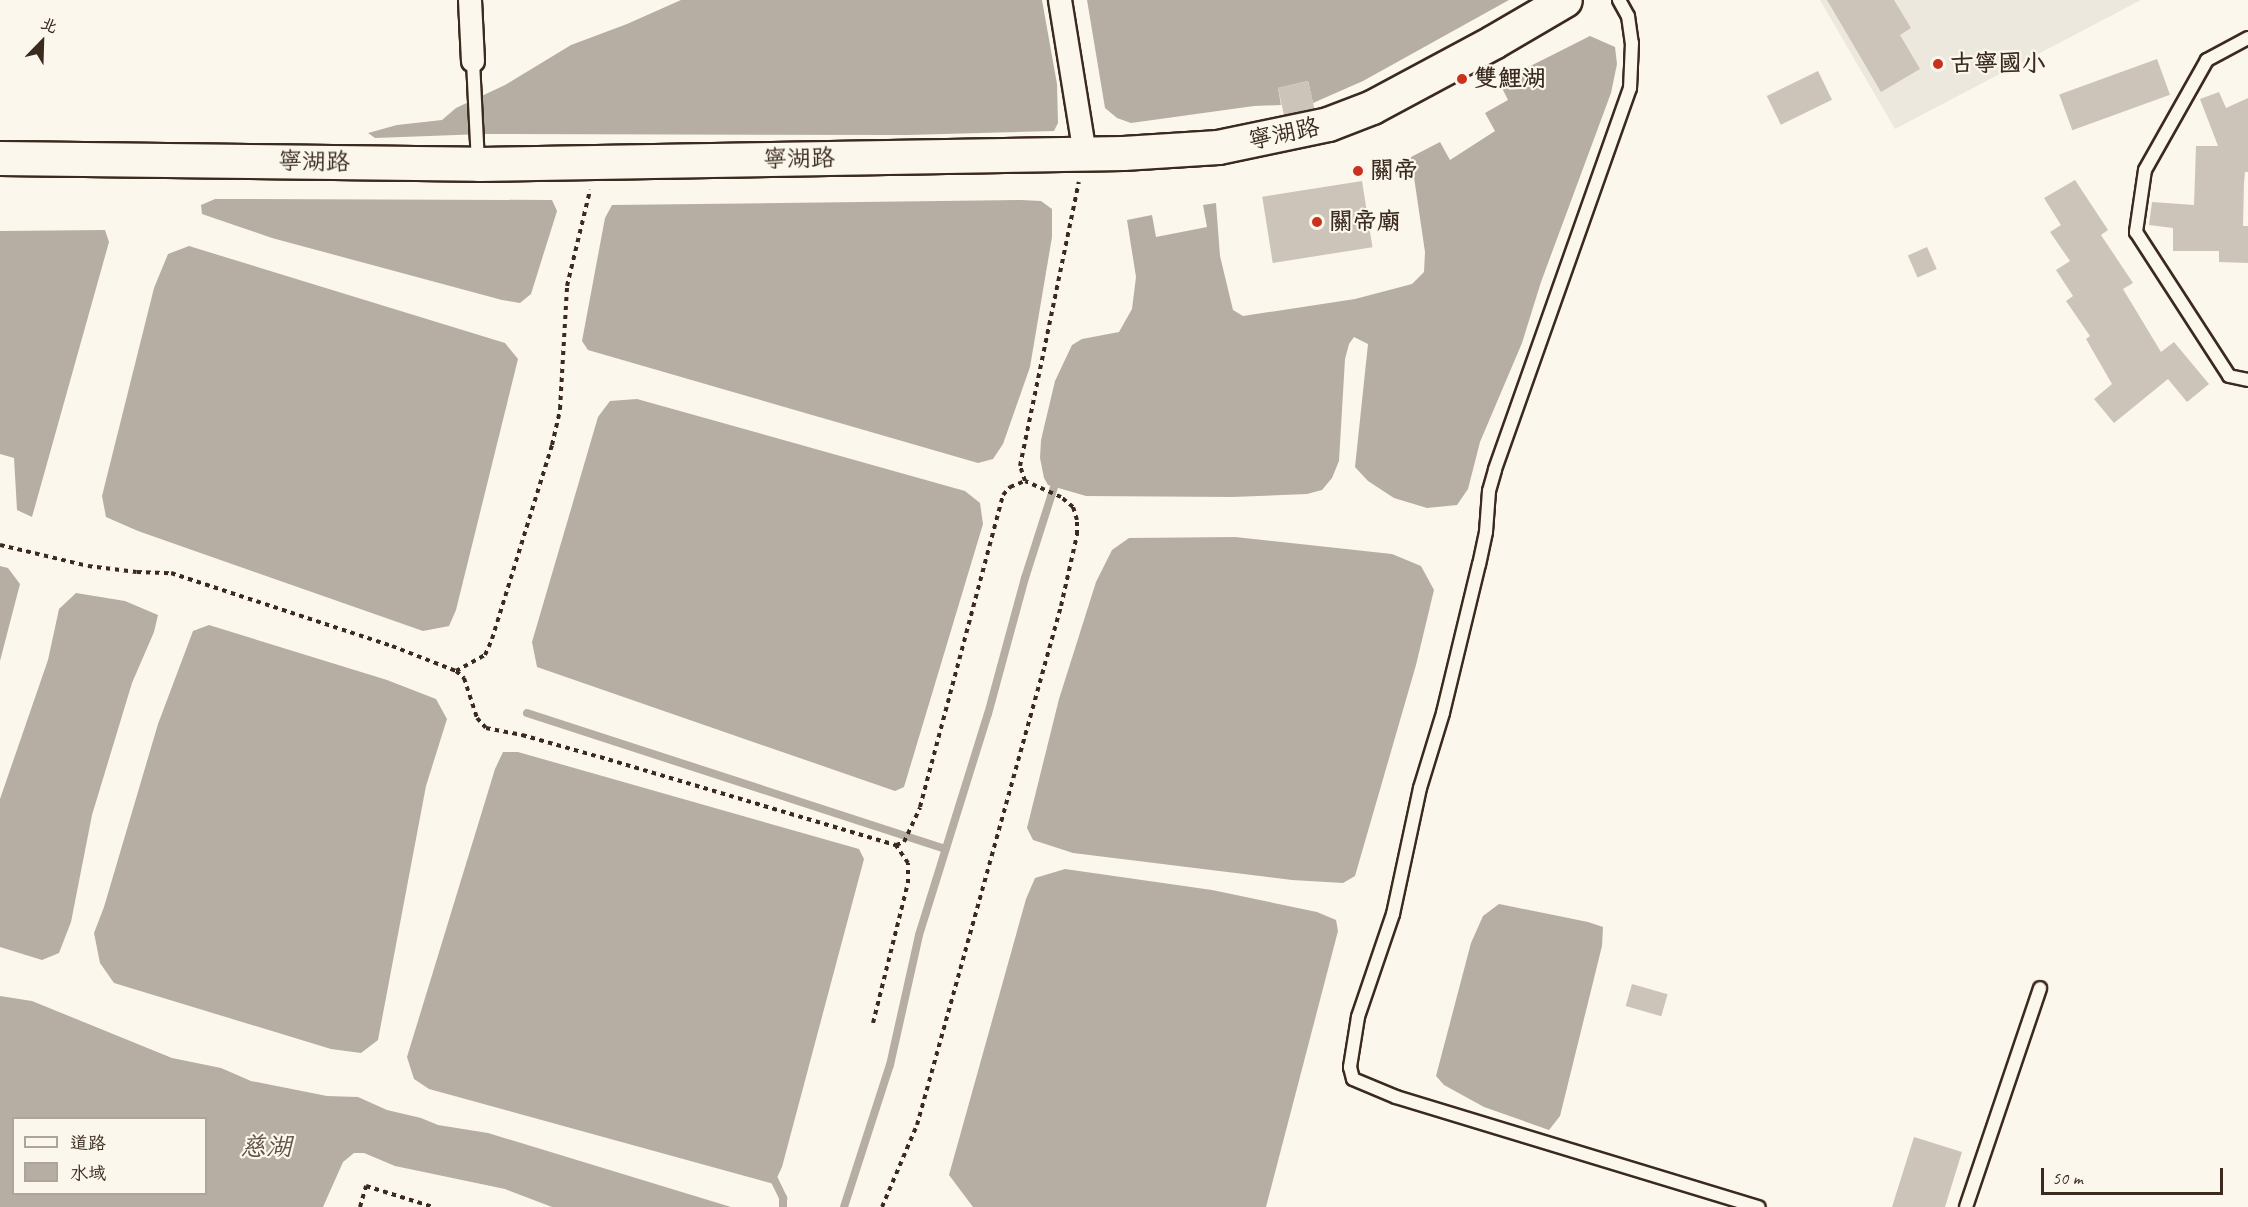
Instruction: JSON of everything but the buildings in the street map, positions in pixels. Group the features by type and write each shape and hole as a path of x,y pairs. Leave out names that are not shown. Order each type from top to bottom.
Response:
{"main road":[{"name":"寧湖路","path":"0,158 477,152 597,162 1085,154 1218,147 1328,124 1424,81 1565,0"}],"street":[{"path":"470,0 473,61"},
{"path":"1060,0 1085,154"}],"lane":[{"path":"1619,0 1628,16 1632,43 1630,88 1495,470 1479,564 1443,713 1420,788 1393,914 1358,1017 1350,1068 1353,1079 1396,1097 1758,1207"},
{"path":"2248,39 2207,60 2145,171 2136,232 2229,376 2248,380"},
{"path":"473,61 477,152"},
{"path":"1966,1207 2040,988"}],"path":[{"path":"1024,481 1020,466 1085,154"},
{"path":"456,670 485,655 489,647 552,445 560,409 567,286 597,162"},
{"path":"0,545 88,566 136,572 171,573 393,646 456,670 464,678 477,718 486,728 522,735 600,757 896,845 904,842 913,828 1003,495 1010,487 1024,481 1061,496 1073,507 1077,520 1077,535 1061,606 917,1125 882,1207"},
{"path":"873,1023 908,883 908,863 896,845"},
{"path":"360,1207 366,1186 433,1207"}],"shaded area":[{"name":"古寧國小","path":"1820,0 2141,0 1895,129"}],"water":[{"path":"681,0 1042,0 1057,84 1058,123 1054,131 907,135 483,134 375,138 368,133 397,125 442,120 456,108 505,85 571,45"},
{"name":"雙鯉湖","path":"1087,0 1509,0 1363,81 1313,103 1308,81 1278,88 1281,105 1254,106 1131,123 1117,118 1105,108"},
{"path":"1590,36 1615,47 1617,64 1611,93 1541,282 1522,343 1480,442 1468,489 1457,505 1427,508 1394,498 1368,481 1355,467 1368,344 1354,337 1349,344 1345,359 1339,461 1332,478 1322,490 1307,494 1232,497 1086,496 1048,485 1044,478 1040,458 1041,440 1055,381 1072,345 1082,339 1119,332 1132,309 1136,277 1127,220 1152,215 1156,237 1207,227 1203,205 1216,203 1220,256 1233,310 1243,316 1355,299 1412,284 1424,272 1425,252 1411,157 1440,142 1450,160 1495,131 1485,113 1508,100 1499,82"},
{"path":"215,199 552,200 557,211 531,294 520,303 272,238 202,214 201,205"},
{"path":"1041,201 1052,209 1052,237 1030,367 1003,444 993,459 978,463 588,350 582,341 605,218 612,205"},
{"path":"105,230 109,242 32,517 17,510 14,458 0,454 0,231"},
{"path":"189,246 505,343 518,359 456,610 449,626 423,631 138,531 106,517 102,496 154,288 168,254"},
{"path":"637,399 965,491 980,503 983,524 904,787 895,791 537,667 532,642 598,417 610,401"},
{"path":"1235,537 1392,554 1421,566 1434,590 1416,665 1355,876 1343,883 1292,880 1073,853 1033,840 1027,828 1059,699 1096,582 1112,550 1129,538"},
{"path":"0,566 8,568 20,584 0,661"},
{"path":"76,593 125,601 158,615 154,632 132,683 92,815 71,922 59,953 42,960 0,947 0,799 48,660 59,609"},
{"path":"209,625 387,680 436,699 447,719 426,786 378,1040 361,1053 331,1049 114,983 100,963 94,933 104,907 158,724 193,631"},
{"path":"503,752 518,752 859,849 864,859 782,1167 774,1184 429,1089 414,1079 407,1057 495,769"},
{"path":"1065,869 1212,890 1317,912 1336,920 1338,931 1266,1207 973,1207 949,1175 1026,899 1035,878"},
{"path":"1499,904 1603,927 1602,946 1560,1116 1549,1130 1484,1107 1444,1085 1436,1076 1471,943 1483,916"},
{"name":"慈湖","path":"0,996 32,1001 172,1058 221,1068 251,1081 327,1096 358,1097 387,1110 421,1118 438,1125 488,1133 731,1207 552,1207 505,1189 395,1166 364,1153 354,1153 343,1162 323,1207 0,1207"}],"waterway":[{"path":"844,1207 890,1065 919,935 988,714 1025,578 1057,478"},
{"path":"527,713 945,849"},
{"path":"771,1173 783,1198 783,1207"}],"place":[{"name":"古寧國小","path":"1938,64"},
{"name":"雙鯉湖","path":"1462,79"},
{"name":"關帝","path":"1358,171"},
{"name":"關帝廟","path":"1317,222"}]}
